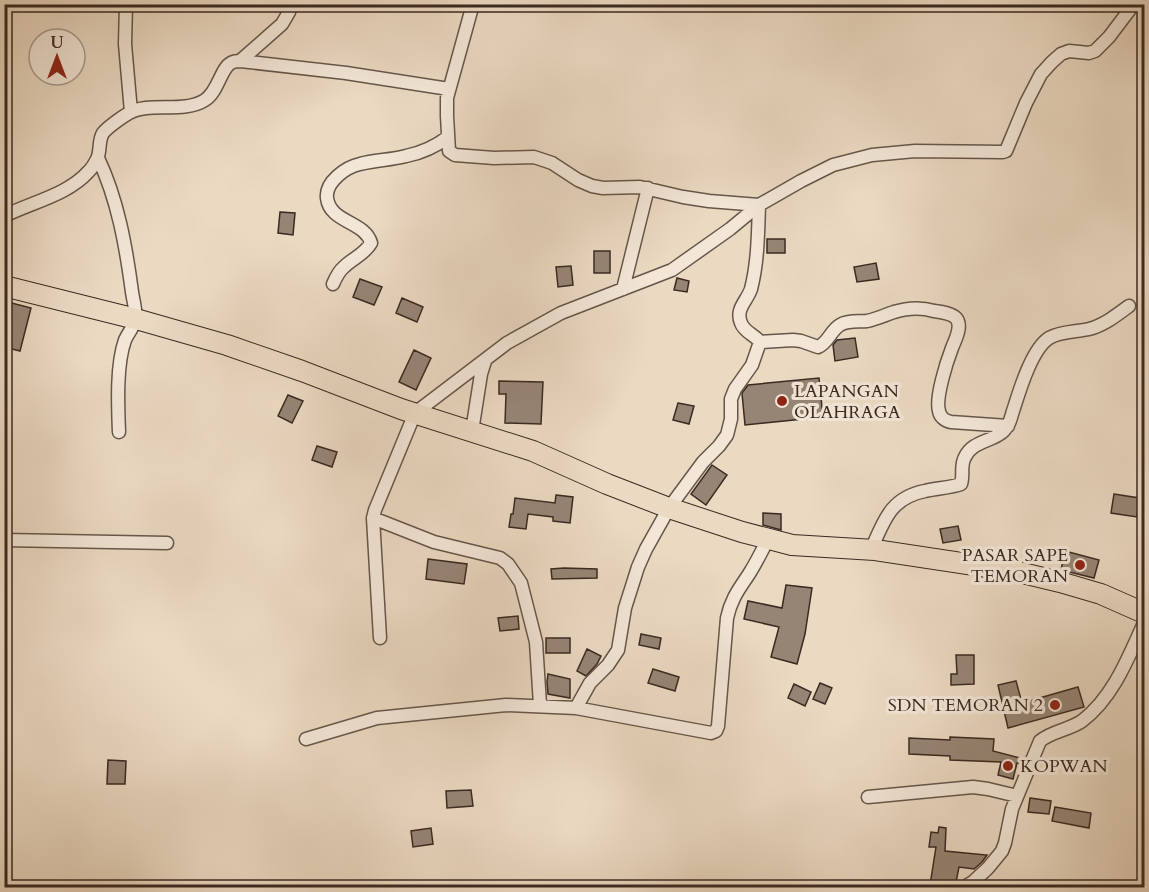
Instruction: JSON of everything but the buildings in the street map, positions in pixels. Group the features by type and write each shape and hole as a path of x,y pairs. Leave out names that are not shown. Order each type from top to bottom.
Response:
{"main road":[{"path":"4,286 136,319 227,345 415,413 533,451 669,508 768,539 792,544 871,550 1014,571 1101,594 1144,613"}],"street":[{"path":"126,4 125,44 131,112"},
{"path":"240,61 282,24 289,12 290,4"},
{"path":"473,4 449,89 447,116 449,151 455,155 494,158 534,157 552,163 578,180 603,188 630,186 700,200 759,205"},
{"path":"380,638 373,518 415,413 507,343 561,313 672,270 730,229 759,205 818,172 847,160 915,151 1006,151 1041,74 1061,54 1069,51 1089,53 1095,51 1109,37 1134,4"},
{"path":"4,216 78,181 98,158 100,140 104,132 131,112 184,107 208,98 231,63 240,61 346,73 449,89"},
{"path":"333,284 344,267 365,251 371,243 368,235 343,220 332,210 327,200 333,180 359,164 419,153 448,138"},
{"path":"98,158 108,179 119,220 129,266 136,319 125,341 121,361 118,394 119,432"},
{"path":"623,288 648,188"},
{"path":"759,205 757,258 752,286 739,312 742,326 760,342 793,340 818,347 835,329 845,323 869,321 893,312 913,308 951,315 957,319 959,324 939,396 939,413 946,421 951,422 1008,426"},
{"path":"871,550 886,516 903,499 921,491 961,484 962,462 968,450 999,436 1008,426 1030,366 1040,347 1047,340 1055,335 1090,329 1103,324 1130,306"},
{"path":"576,708 590,683 608,665 618,650 625,608 646,549 669,508 703,462 727,435 731,419 731,399 735,389 752,365 760,342"},
{"path":"472,431 484,361"},
{"path":"373,518 434,542 500,558 508,564 521,583 536,642 540,705"},
{"path":"306,739 377,718 506,705 576,708 711,733 716,731 729,608 768,539"},
{"path":"4,540 167,543"},
{"path":"963,888 988,868 1002,851 1012,809 1040,741 1079,723 1103,700 1128,658 1144,622"},
{"path":"867,797 973,787 1017,796"}],"place":[{"name":"LAPANGAN OLAHRAGA","path":"782,401"},
{"name":"PASAR SAPE TEMORAN","path":"1080,565"},
{"name":"SDN TEMORAN 2","path":"1055,705"},
{"name":"KOPWAN","path":"1008,766"}]}
